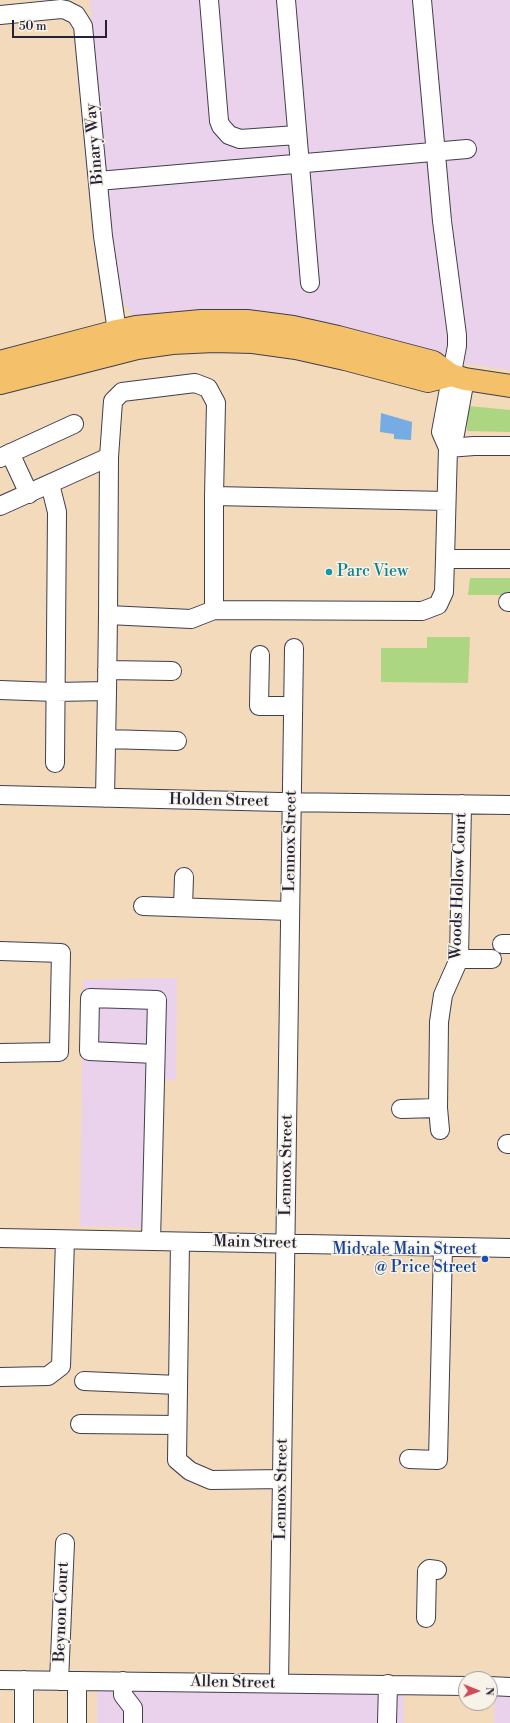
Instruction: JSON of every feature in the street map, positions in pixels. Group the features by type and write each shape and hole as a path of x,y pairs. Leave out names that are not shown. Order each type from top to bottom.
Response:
{"main road":[{"path":"0,383 118,341"},
{"path":"0,362 118,341 154,345 194,342 253,342 275,344 319,352 428,381 458,377 510,386"}],"street":[{"path":"209,0 219,121 221,126 229,135 240,139 297,134"},
{"path":"286,0 310,283"},
{"path":"108,615 191,619 214,610 422,611 438,605 444,592 448,448 441,432 458,377 457,335 442,221 422,0"},
{"name":"Binary Way","path":"0,15 61,9 72,12 80,20 84,32 103,236 118,341"},
{"path":"98,181 468,149"},
{"path":"105,798 108,670 109,457 113,400 122,392 195,383 208,388 216,404 214,610"},
{"path":"29,494 5,455 74,424"},
{"path":"448,448 510,446"},
{"path":"0,506 109,457"},
{"path":"50,484 57,512 55,763"},
{"path":"214,496 446,501"},
{"path":"445,559 510,559"},
{"name":"Lennox Street","path":"279,1683 294,648"},
{"path":"260,655 259,706 293,706"},
{"path":"108,670 172,671"},
{"path":"0,690 55,692 107,691"},
{"path":"106,739 177,740"},
{"name":"Holden Street","path":"0,795 292,802 510,805"},
{"name":"Woods Hollow Court","path":"440,1130 438,1108 440,1008 443,995 459,959 462,804"},
{"path":"183,907 184,877"},
{"path":"143,906 290,911"},
{"path":"0,951 61,953 59,1052 0,1053"},
{"path":"459,959 492,959"},
{"path":"151,1241 157,1000 90,998 89,1052 155,1054"},
{"path":"401,1108 438,1108"},
{"name":"Main Street","path":"0,1238 510,1248"},
{"path":"0,1377 48,1376 61,1366 65,1240"},
{"path":"180,1242 177,1460 190,1471 211,1480 282,1479"},
{"path":"408,1459 438,1460 443,1247"},
{"path":"84,1381 178,1385"},
{"path":"80,1424 177,1425"},
{"name":"Beynon Court","path":"65,1543 68,1681 77,1723"},
{"path":"426,1618 428,1571 429,1569 437,1570"},
{"name":"Allen Street","path":"0,1680 458,1686"},
{"path":"24,1680 24,1723"},
{"path":"123,1681 123,1695 133,1708 133,1723"},
{"path":"386,1723 388,1684"},
{"path":"498,1686 510,1687"}],"shaded area":[{"path":"90,0 510,0 510,370 136,317 131,314 123,301 112,233"},
{"path":"177,978 176,1080 163,1080 161,1228 80,1226 83,980"},
{"path":"97,1690 404,1694 404,1723 97,1723"},
{"path":"498,1696 510,1696 510,1723 494,1723 494,1711 498,1711"}],"green space":[{"path":"468,406 510,410 510,432 467,431"},
{"path":"470,578 510,578 510,595 468,595"},
{"path":"427,637 470,637 468,683 381,682 381,648 427,648"}],"water":[{"path":"381,413 412,422 411,440 394,439 394,434 380,432"}],"place":[{"name":"Parc View","path":"329,572"},
{"name":"Midvale Main Street @ Price Street","path":"485,1259"}]}
